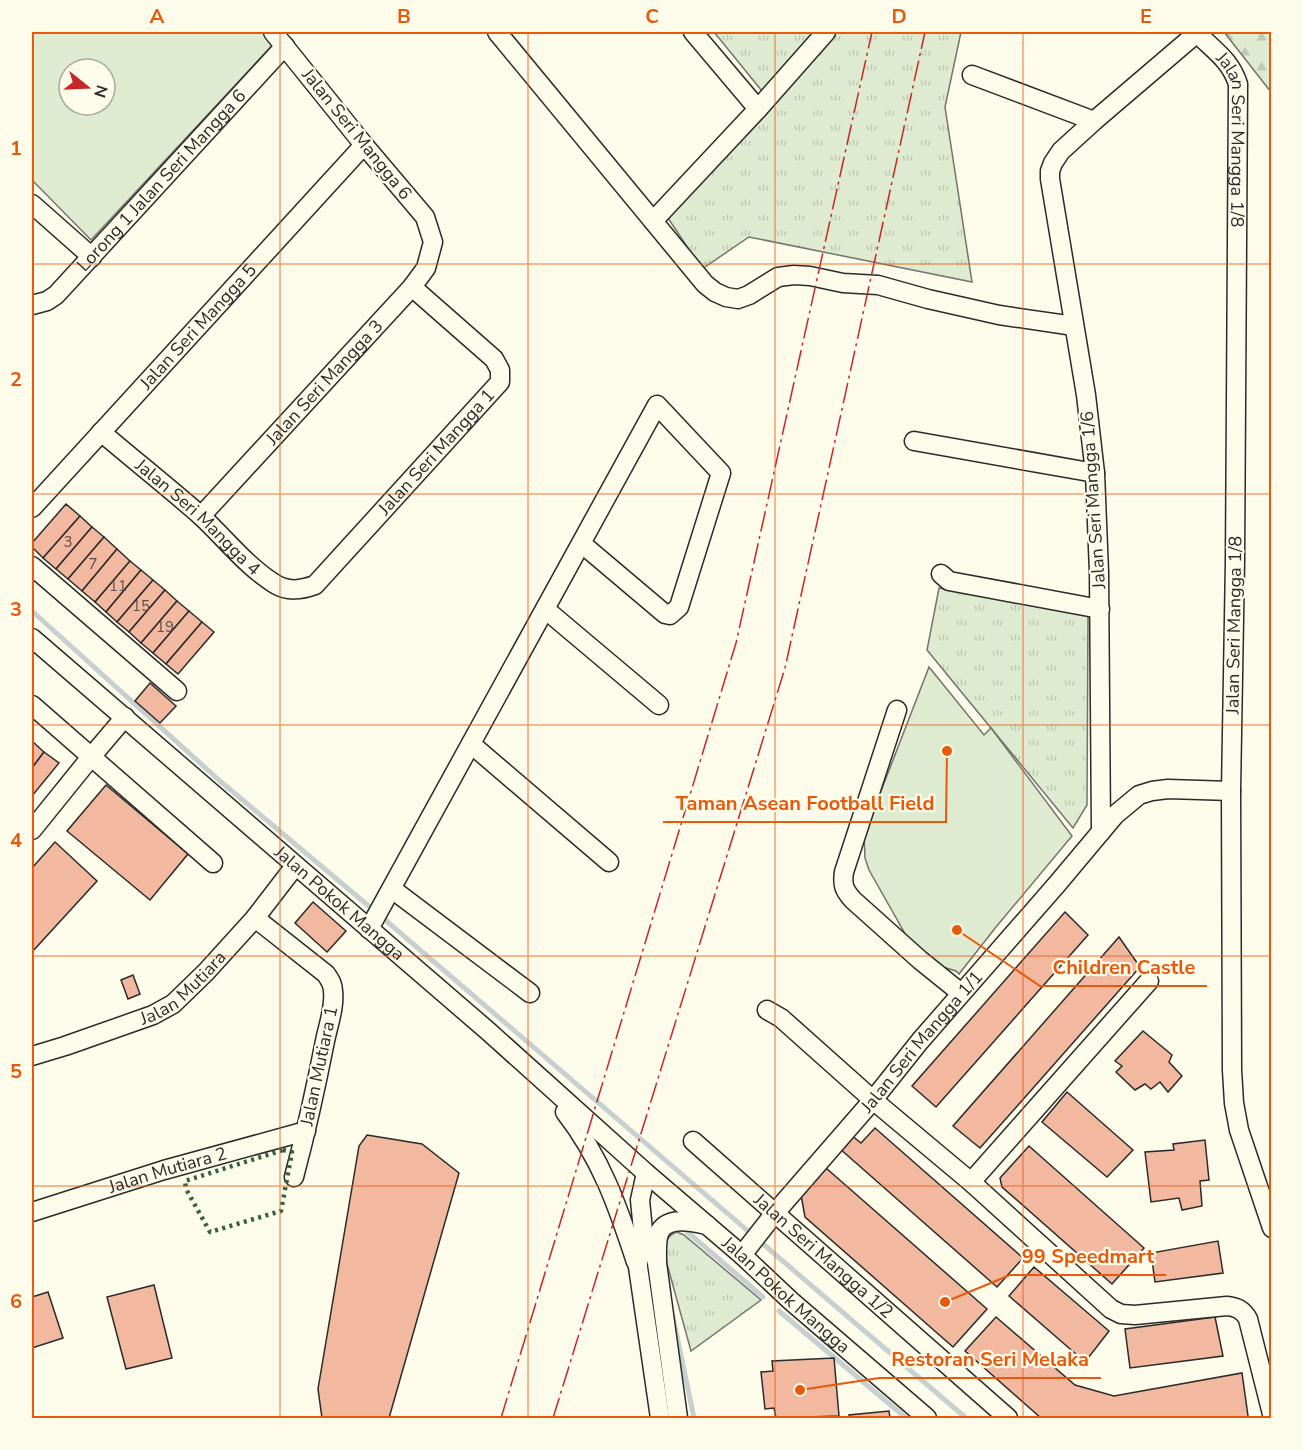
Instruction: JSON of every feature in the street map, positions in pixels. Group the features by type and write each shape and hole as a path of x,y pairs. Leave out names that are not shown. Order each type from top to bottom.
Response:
{"street":[{"name":"Jalan Seri Mangga 6","path":"273,32 425,218 433,242"},
{"path":"497,32 705,284 715,292 726,297 738,298 749,295 778,277 794,275 843,283 878,285 999,315 1074,326"},
{"path":"693,32 758,109"},
{"path":"653,221 758,109 826,32"},
{"path":"972,75 1094,121 1196,32"},
{"name":"Jalan Seri Mangga 1/8","path":"1196,32 1227,62 1238,84 1231,791 1232,1058 1234,1103 1239,1130 1272,1228"},
{"name":"Lorong 1 Jalan Seri Mangga 6","path":"32,305 56,295 285,46"},
{"name":"Jalan Seri Mangga 1/6","path":"1094,121 1061,151 1053,163 1050,179 1086,395 1095,473 1100,609 1101,832"},
{"name":"Jalan Seri Mangga 5","path":"32,508 364,145"},
{"path":"32,204 92,257"},
{"name":"Jalan Seri Mangga 3","path":"201,516 412,287 426,268 433,242"},
{"name":"Jalan Seri Mangga 1","path":"302,590 315,585 500,382 500,370 494,360 412,287"},
{"path":"375,918 392,889 646,424 657,405 721,473 679,607 670,615 665,614 581,543"},
{"name":"Jalan Seri Mangga 4","path":"101,432 201,516 247,562 276,585 289,590 302,590"},
{"path":"914,441 1095,473"},
{"path":"32,566 177,691"},
{"path":"941,574 948,580 1100,609"},
{"path":"545,609 659,705"},
{"name":"Jalan Pokok Mangga","path":"32,638 296,866 375,918 535,1074 707,1224 746,1250 791,1301 927,1419"},
{"path":"32,705 213,862"},
{"path":"897,710 842,882 846,892 853,900 961,993"},
{"path":"32,830 125,717"},
{"path":"471,744 609,862"},
{"name":"Jalan Seri Mangga 1/1","path":"746,1250 920,1041 1115,815 1139,795 1152,791 1168,789 1231,791"},
{"name":"Jalan Mutiara","path":"32,1056 153,1015 173,1004 206,972 255,918 296,866"},
{"path":"392,889 530,993"},
{"name":"Jalan Mutiara 1","path":"255,918 326,974 333,991 331,1012 294,1177"},
{"path":"971,1182 1149,981"},
{"path":"767,1010 781,1018 873,1100 971,1182 1111,1309 1121,1314 1135,1315 1227,1306 1234,1306 1241,1310 1248,1319 1272,1414"},
{"path":"535,1074 580,1132 603,1172 638,1267"},
{"name":"Jalan Mutiara 2","path":"32,1212 184,1164 306,1131"},
{"name":"Jalan Seri Mangga 1/2","path":"693,1141 1008,1419"},
{"path":"646,1173 640,1200 644,1241 638,1250 638,1267 660,1419"},
{"path":"657,1263 660,1230 667,1224 688,1221 707,1224"},
{"path":"644,1241 652,1246 657,1263 678,1419"}],"green space":[{"path":"32,32 274,32 280,37 91,240 32,180"},
{"path":"714,32 961,32 945,107 972,282 749,237 702,269 664,212 762,91"},
{"path":"1224,32 1271,32 1271,92"},
{"path":"939,588 1088,615 1087,805 1073,828 927,650"},
{"path":"929,667 984,735 991,728 1072,836 959,974 956,971 920,960 869,870 865,858 864,835"},
{"path":"677,1232 684,1235 761,1300 691,1351 664,1253 669,1238"}],"building":[{"path":"66,504 80,516 43,558 32,547 32,543"},
{"path":"80,516 92,527 56,569 43,558"},
{"path":"92,527 104,537 68,579 56,569"},
{"path":"104,537 117,549 82,591 68,579"},
{"path":"117,549 130,561 95,602 82,591"},
{"path":"130,561 141,570 106,612 95,602"},
{"path":"141,570 153,580 117,622 106,612"},
{"path":"153,580 165,590 129,632 117,622"},
{"path":"165,590 177,601 141,643 129,632"},
{"path":"177,601 189,611 153,653 141,643"},
{"path":"189,611 202,622 166,664 153,653"},
{"path":"202,622 214,632 178,674 166,664"},
{"path":"150,683 176,706 160,723 135,701"},
{"path":"32,741 44,752 32,768"},
{"path":"44,752 59,763 32,796 32,768"},
{"path":"106,785 188,854 150,900 67,831"},
{"path":"55,842 97,881 32,952 32,868"},
{"path":"313,902 346,931 327,952 295,923"},
{"path":"1065,912 1088,935 936,1107 912,1086"},
{"path":"1119,937 1140,967 980,1148 953,1126"},
{"path":"133,975 140,994 128,999 121,980"},
{"path":"1143,1031 1172,1055 1169,1062 1182,1076 1168,1092 1160,1082 1151,1089 1145,1084 1135,1090 1116,1072 1122,1066 1115,1061"},
{"path":"1067,1092 1133,1150 1107,1177 1042,1122"},
{"path":"875,1128 1023,1258 997,1287 839,1148 851,1135 861,1143"},
{"path":"367,1135 422,1144 459,1173 389,1418 322,1418 318,1389 359,1146"},
{"path":"1205,1140 1209,1180 1200,1181 1202,1206 1182,1210 1179,1198 1151,1202 1145,1152 1174,1150 1173,1144"},
{"path":"1029,1146 1144,1248 1112,1284 1002,1187 1000,1178"},
{"path":"826,1168 987,1309 953,1347 805,1217 801,1195"},
{"path":"1218,1241 1223,1273 1155,1282 1151,1253"},
{"path":"1034,1267 1109,1331 1085,1362 1009,1296"},
{"path":"154,1285 172,1358 126,1369 107,1297"},
{"path":"48,1292 63,1338 32,1348 32,1297"},
{"path":"996,1317 1075,1385 1114,1396 1242,1373 1248,1416 1247,1418 1041,1418 965,1351"},
{"path":"1215,1317 1223,1356 1130,1368 1125,1329"},
{"path":"834,1358 839,1416 776,1418 774,1408 765,1409 761,1372 773,1371 772,1361"},
{"path":"889,1411 890,1418 850,1418 849,1415"}],"waterway":[{"path":"32,611 220,781 966,1418"},
{"path":"680,1229 684,1229 763,1297"},
{"path":"779,1311 906,1418"},
{"path":"673,1317 694,1418"}],"hedge":[{"path":"283,1150 292,1152 281,1211 210,1232 186,1189 185,1181 283,1150"}],"power":[{"path":"501,1418 736,643 872,32"},
{"path":"553,1418 785,668 925,32"}],"place":[{"name":"Taman Asean Football Field","path":"947,751"},
{"name":"Children Castle","path":"957,930"},
{"name":"99 Speedmart","path":"945,1302"},
{"name":"Restoran Seri Melaka","path":"800,1390"}]}
